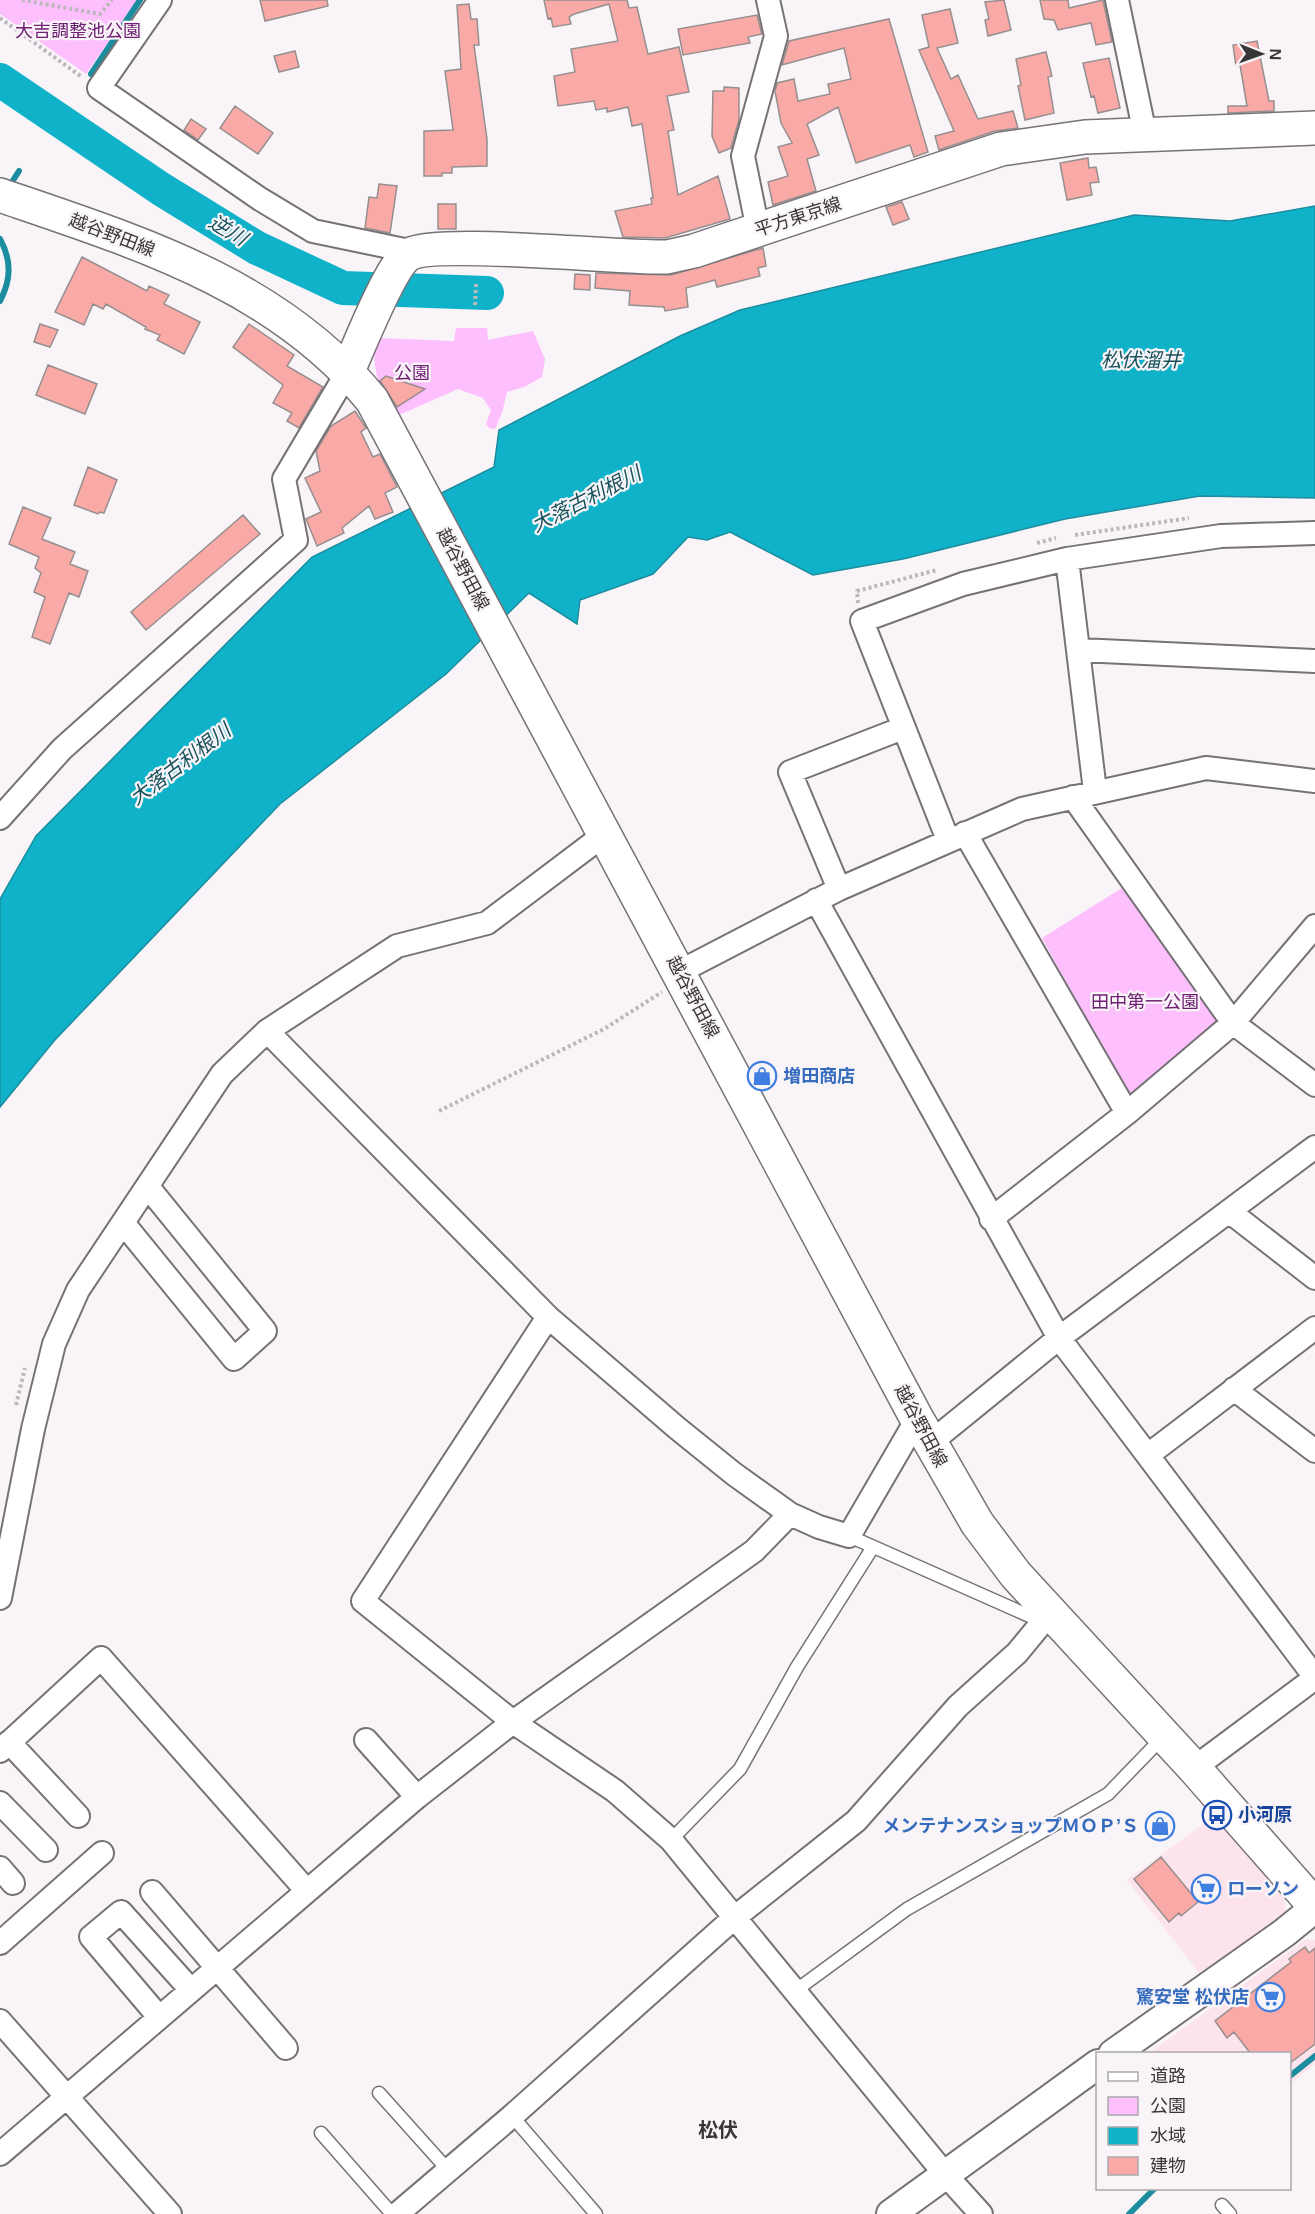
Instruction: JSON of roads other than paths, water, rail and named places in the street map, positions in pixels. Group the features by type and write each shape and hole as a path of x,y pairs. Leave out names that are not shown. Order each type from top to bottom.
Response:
{"main road":[{"name":"平方東京線","path":"414,252 432,248 479,248 667,257 687,254 1001,149 1053,141 1145,134 1315,128"},
{"name":"越谷野田線","path":"0,195 137,243 231,285 316,342 348,371 372,400 924,1431 977,1523 1046,1617 1194,1768 1315,1907"},
{"path":"348,371 403,258 414,252"}],"street":[{"path":"160,0 99,88 260,200 313,231 414,252"},
{"path":"758,230 743,156 776,36 768,0"},
{"path":"1117,0 1145,134"},
{"path":"0,818 62,748 296,540 284,478 348,371"},
{"path":"1127,1113 956,837 903,728 862,621 963,585 1067,559 1221,536 1315,533"},
{"path":"1067,559 1080,650 1095,791"},
{"path":"1080,650 1315,661"},
{"path":"838,889 789,772 903,728"},
{"path":"681,975 838,889 1022,809 1206,768 1315,781"},
{"path":"1073,797 1233,1023 1315,1084"},
{"path":"0,1598 33,1429 54,1344 78,1290 222,1074 267,1031 397,946 487,923 605,834"},
{"path":"816,900 1059,1338 1315,1677 1194,1768"},
{"path":"991,1219 1127,1113 1233,1023 1315,926"},
{"path":"267,1031 548,1317 677,1428 790,1514 819,1527 849,1536 924,1431 1059,1338 1315,1147"},
{"path":"124,1224 234,1359 265,1331 148,1187"},
{"path":"1230,1212 1315,1278"},
{"path":"548,1317 363,1601 513,1722 615,1791 671,1840 944,2173 981,2214"},
{"path":"1148,1455 1315,1328"},
{"path":"1234,1389 1315,1451"},
{"path":"0,2154 417,1797 513,1722 754,1551 790,1514"},
{"path":"405,2211 448,2170 734,1918 856,1821 958,1706 1017,1653 1046,1617"},
{"path":"78,1816 4,1746 101,1658 307,1892"},
{"path":"366,1740 417,1797"},
{"path":"0,1803 46,1850"},
{"path":"0,1944 102,1853"},
{"path":"152,1892 286,2048"},
{"path":"1116,2052 1284,1934 1315,1907"},
{"path":"159,2017 91,1937 121,1912 191,1990"},
{"path":"0,2021 170,2214"},
{"path":"891,2214 944,2173 1096,2065"}],"lane":[{"path":"849,1536 1046,1617"},
{"path":"671,1840 740,1769 797,1667 873,1547"},
{"path":"795,1991 907,1909 1108,1794 1164,1737"},
{"path":"379,2093 448,2170"},
{"path":"512,2116 596,2214"},
{"path":"321,2133 405,2211"}],"water":[{"path":"1315,206 1315,498 1200,496 1065,519 903,559 813,575 730,532 707,540 688,537 653,574 580,600 577,624 529,593 446,674 280,804 54,1041 0,1107 0,899 36,836 312,557 494,467 499,430 680,336 740,310 1134,215 1230,221"}],"waterway":[{"path":"91,74 140,0"},
{"name":"逆川","path":"0,80 161,189 257,248 343,288 487,293"},
{"path":"12,182 19,171"},
{"path":"0,239 7,255 9,270 0,301"},
{"path":"1291,2075 1315,2056"},
{"path":"1129,2214 1153,2190"}],"place":[{"name":"増田商店","path":"762,1076"},
{"name":"小河原","path":"1217,1815"},
{"name":"メンテナンスショップＭＯＰ’Ｓ","path":"1160,1826"},
{"name":"ローソン","path":"1206,1889"},
{"name":"驚安堂 松伏店","path":"1270,1997"}],"district":[{"name":"松伏","path":"718,2130"}],"park label":[{"name":"大吉調整池公園","path":"78,31"},
{"name":"公園","path":"412,373"},
{"name":"田中第一公園","path":"1145,1002"}],"water label":[{"name":"松伏溜井","path":"1141,360"},
{"name":"大落古利根川","path":"586,499"},
{"name":"大落古利根川","path":"180,764"}]}
